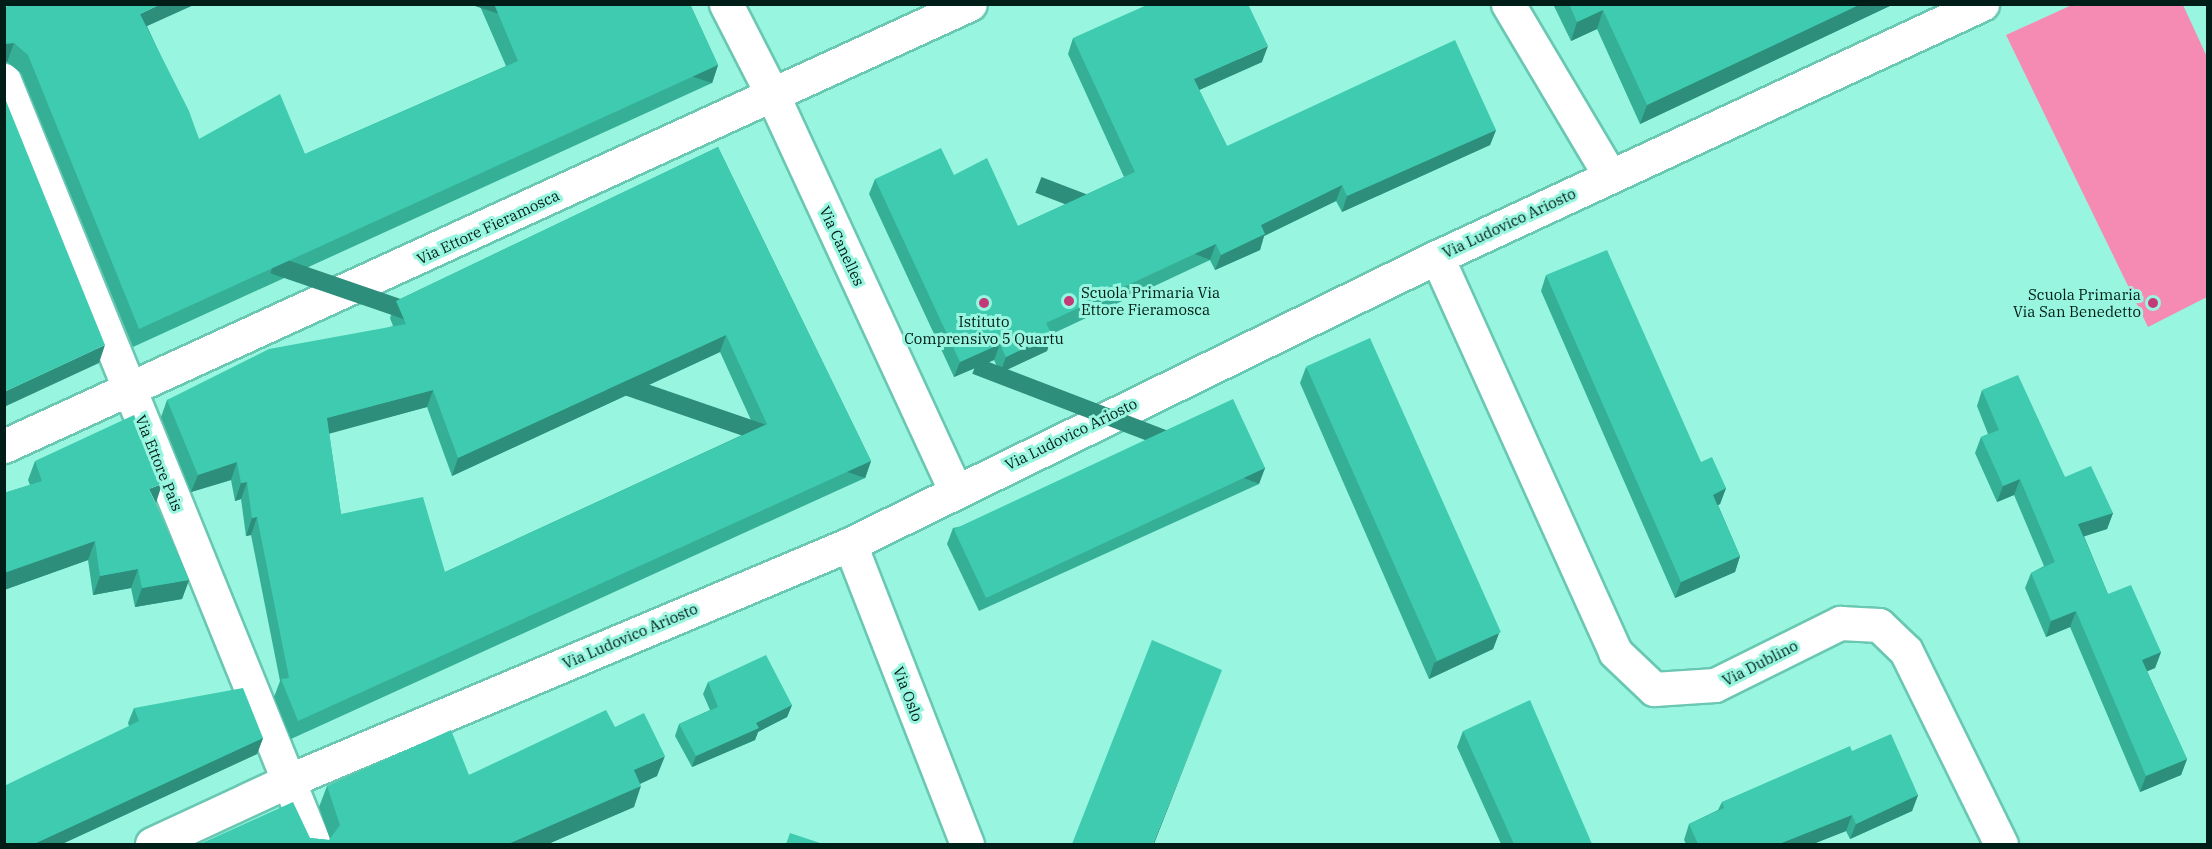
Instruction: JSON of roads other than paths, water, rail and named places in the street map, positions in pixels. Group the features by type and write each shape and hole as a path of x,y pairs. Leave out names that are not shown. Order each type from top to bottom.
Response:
{"street":[{"name":"Via Canelles","path":"726,4 773,96 955,490"},
{"name":"Via Ettore Fieramosca","path":"4,446 130,391 970,4"},
{"path":"1508,4 1610,176"},
{"name":"Via Ludovico Ariosto","path":"152,844 290,780 850,544 955,490 1437,257 1982,4"},
{"name":"Via Ettore Pais","path":"4,80 290,780 314,844"},
{"name":"Via Dublino","path":"1437,257 1615,652 1654,689 1715,685 1840,623 1879,625 1906,651 2001,844"},
{"name":"Via Oslo","path":"850,544 967,844"}],"place":[{"name":"Scuola Primaria Via Ettore Fieramosca","path":"1069,301"},
{"name":"Istituto Comprensivo 5 Quartu","path":"984,303"},
{"name":"Scuola Primaria Via San Benedetto","path":"2153,303"}]}
